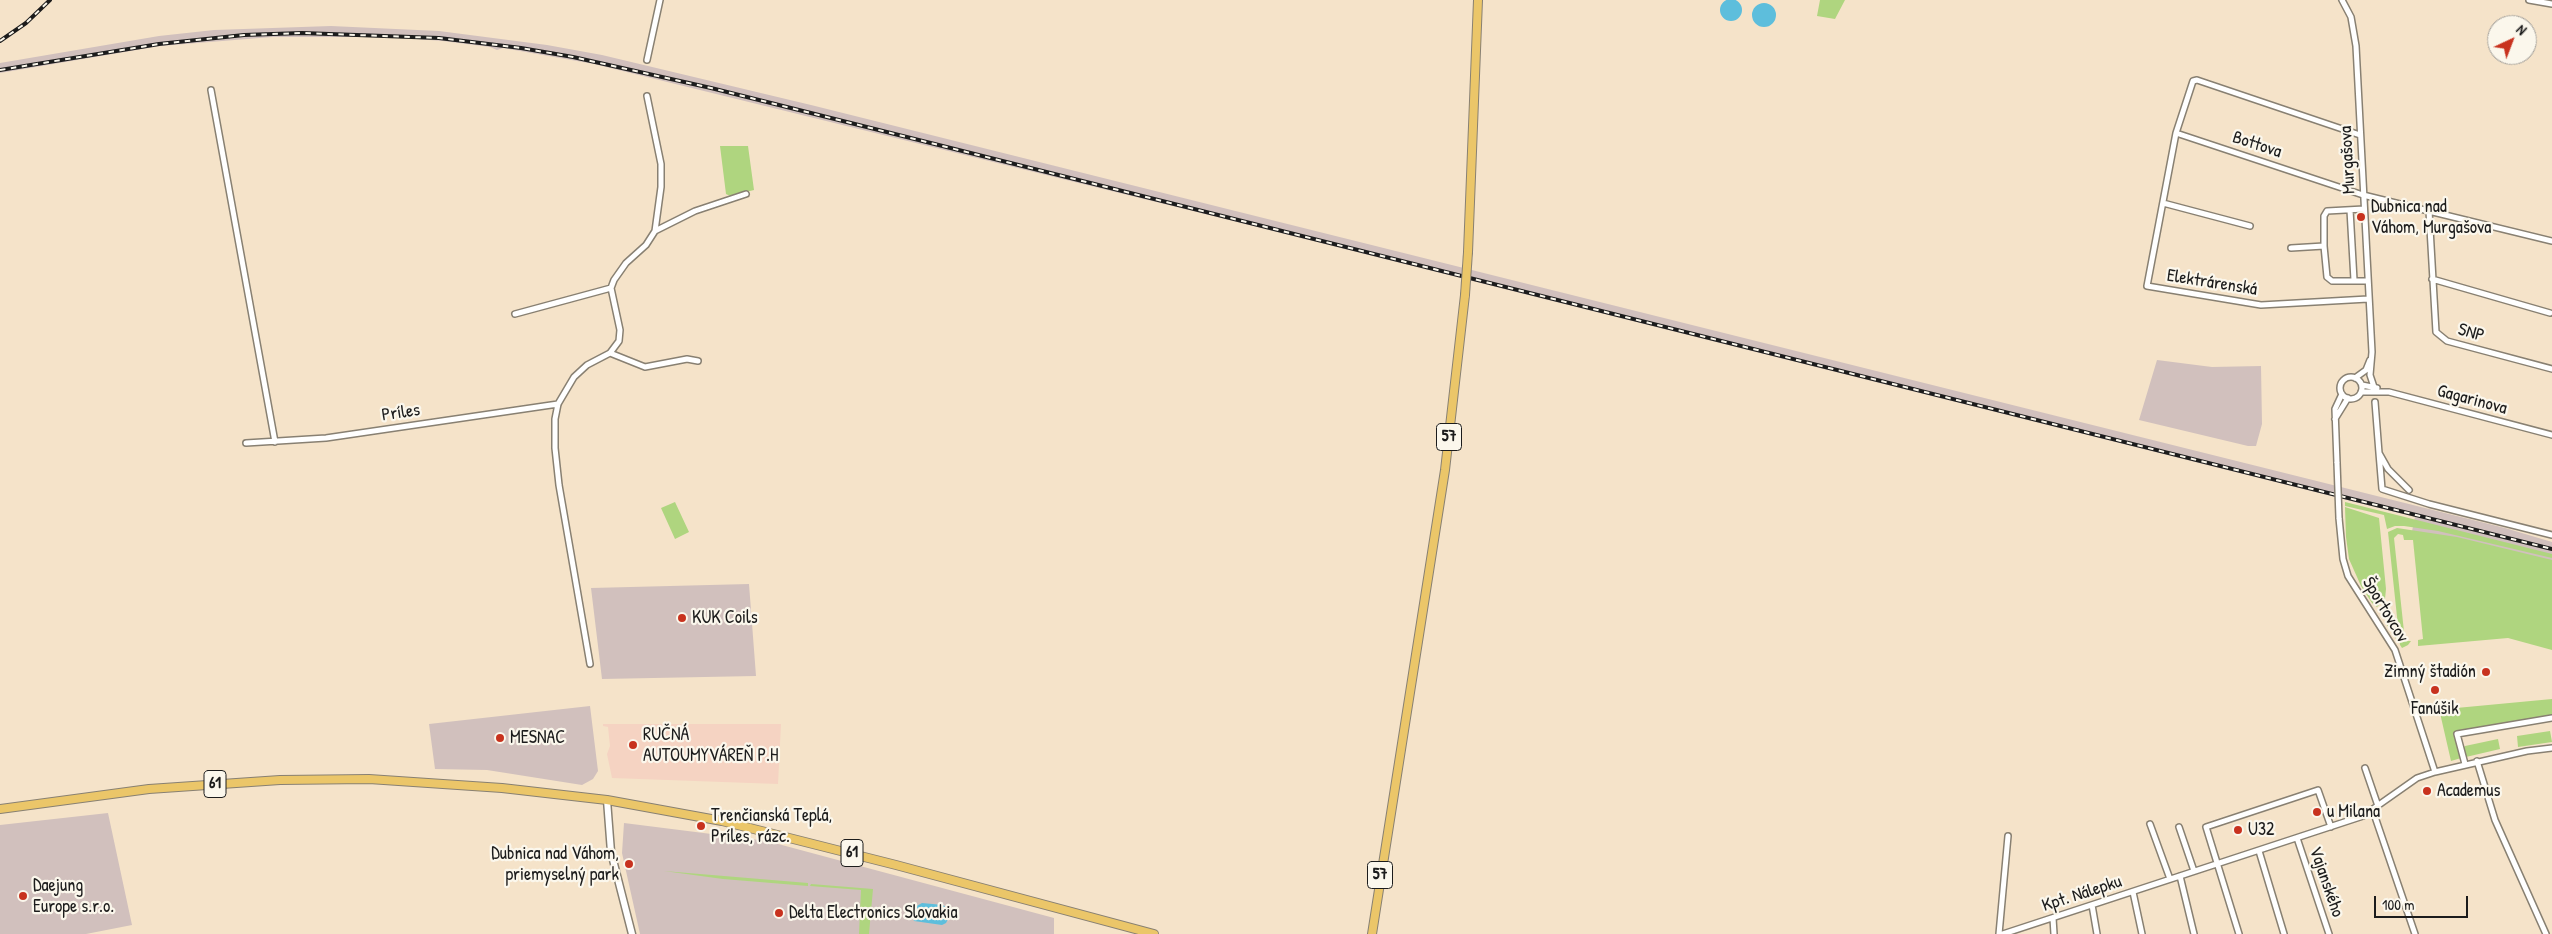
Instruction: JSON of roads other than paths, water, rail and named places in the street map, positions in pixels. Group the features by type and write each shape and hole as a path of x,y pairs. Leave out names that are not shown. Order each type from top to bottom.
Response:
{"main road":[{"name":"57","path":"1372,934 1445,470 1465,295 1478,0"},
{"name":"61","path":"0,809 158,788 324,779 436,782 607,800 722,821 808,842 1154,934"}],"street":[{"path":"647,60 660,0"},
{"name":"Murgašova","path":"2342,0 2352,20 2356,46 2372,352 2370,375 2374,387"},
{"path":"2347,0 2347,8"},
{"path":"2529,0 2552,4"},
{"path":"2176,133 2190,84 2197,80 2360,135"},
{"path":"210,90 275,442"},
{"path":"590,664 559,485 555,448 555,419 558,404 574,377 587,366 610,353 619,340 620,330 611,288 618,272 646,245 655,231 661,187 658,142 647,96"},
{"name":"Bottova","path":"2176,133 2363,195 2552,241"},
{"name":"Elektrárenská","path":"2176,133 2147,286 2261,306 2368,299"},
{"path":"655,231 695,211 746,194"},
{"path":"2163,203 2250,226"},
{"path":"2364,209 2327,211 2324,216 2324,246 2327,278 2332,281 2367,281"},
{"path":"2350,210 2354,280"},
{"name":"SNP","path":"2429,211 2434,325 2436,332 2441,338 2552,369"},
{"path":"2291,248 2324,246"},
{"path":"2432,279 2550,313"},
{"path":"515,314 611,288"},
{"path":"2355,378 2369,365 2372,352"},
{"path":"610,353 645,367 687,358 698,361"},
{"path":"2361,384 2355,378 2349,377 2342,382 2340,387 2342,394 2348,398 2357,397 2361,392 2361,384 2370,375"},
{"name":"Gagarinova","path":"2361,384 2384,392 2552,435"},
{"name":"Gagarinova","path":"2361,392 2384,392"},
{"name":"Športovcov","path":"2342,394 2335,409 2335,420 2339,518 2343,559 2348,576 2395,650 2435,772"},
{"path":"2335,420 2348,398"},
{"path":"2375,402 2382,489 2429,504 2552,535"},
{"name":"Príles","path":"246,443 326,438 558,404"},
{"path":"2380,453 2388,469 2409,490"},
{"path":"2465,764 2457,734 2552,718"},
{"path":"2239,934 2206,827 2318,790 2331,826 2373,811 2417,778 2477,761 2552,748"},
{"path":"2477,761 2495,820 2546,934"},
{"path":"2365,768 2378,806"},
{"path":"607,800 612,852 632,934"},
{"path":"2373,811 2415,934"},
{"path":"2150,824 2170,879"},
{"name":"Kpt. Nálepku","path":"2003,934 2016,932 2331,826"},
{"path":"2180,827 2194,871"},
{"path":"1999,934 2008,836"},
{"name":"Vajanského","path":"2297,838 2329,934"},
{"path":"2259,851 2284,934"},
{"path":"2180,876 2194,934"},
{"path":"2133,892 2142,934"},
{"path":"2092,905 2097,934"},
{"path":"2053,918 2054,934"}],"water":[{"path":"1727,-1 1735,-1 1742,6 1742,14 1735,21 1727,21 1720,14 1720,6"},
{"path":"1764,3 1769,4 1775,10 1775,20 1769,26 1764,27 1759,26 1753,20 1752,15 1753,10 1759,4"},
{"path":"922,903 943,905 947,908 950,915 946,923 942,925 914,921 911,912 913,908"}],"railway":[{"path":"0,41 26,23 50,0"},
{"path":"0,70 159,44 244,35 302,33 439,38 521,48 573,57 711,88 2552,549"}],"place":[{"name":"Dubnica nad Váhom, Murgašova","path":"2361,217"},
{"name":"KUK Coils","path":"682,618"},
{"name":"Zimný štadión","path":"2486,672"},
{"name":"Fanúšik","path":"2435,690"},
{"name":"MESNAC","path":"500,738"},
{"name":"RUČNÁ AUTOUMYVÁREŇ P.H","path":"633,745"},
{"name":"Academus","path":"2427,791"},
{"name":"u Milana","path":"2317,812"},
{"name":"Trenčianská Teplá, Príles, rázc.","path":"701,826"},
{"name":"U32","path":"2238,830"},
{"name":"Dubnica nad Váhom, priemyselný park","path":"629,864"},
{"name":"Daejung Europe s.r.o.","path":"23,896"},
{"name":"Delta Electronics Slovakia","path":"779,913"}]}
